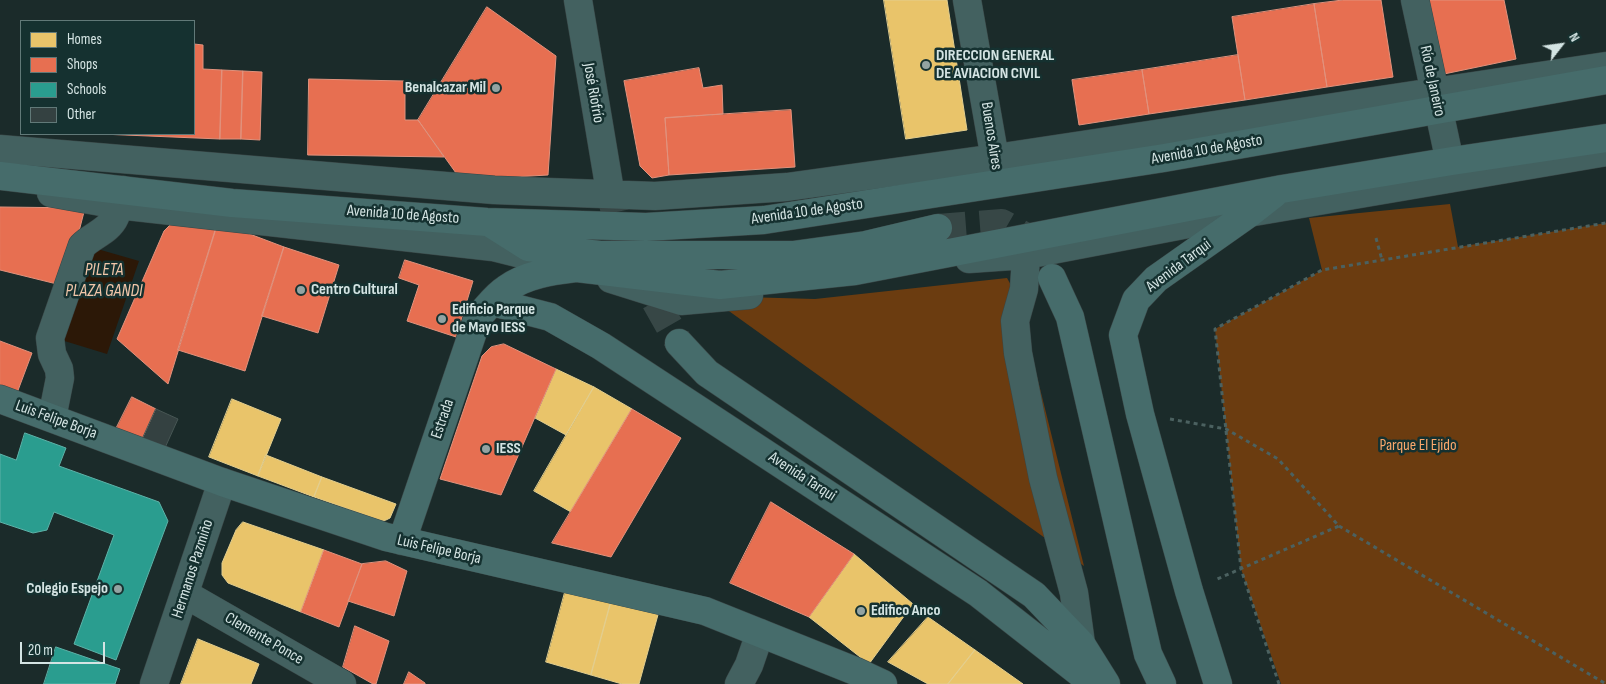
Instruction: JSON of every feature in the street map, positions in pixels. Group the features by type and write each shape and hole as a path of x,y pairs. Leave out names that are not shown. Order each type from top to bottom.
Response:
{"main road":[{"name":"Avenida 10 de Agosto","path":"0,176 120,198 232,203 487,222 646,227 764,220 997,170 1164,158 1437,100 1606,80"},
{"path":"492,302 505,289 528,277 554,270 578,268 720,285 846,272 1278,191 1606,138"},
{"name":"Avenida Tarqui","path":"1218,684 1189,591 1140,414 1123,335 1136,300 1156,279 1278,191"},
{"path":"487,222 528,246 600,255 793,255 866,245 938,228"},
{"path":"1052,278 1070,317 1148,654 1162,684"},
{"name":"Avenida Tarqui","path":"492,302 550,317 601,346 978,593 1094,684"},
{"name":"Estrada","path":"402,541 478,317 492,302"},
{"path":"679,343 707,373 1034,595 1081,644 1106,684"},
{"name":"Luis Felipe Borja","path":"0,399 222,482 402,541 704,611 883,684"}],"street":[{"name":"José Riofrío","path":"578,0 609,185"},
{"name":"Buenos Aires","path":"967,0 997,170"},
{"name":"Río de Janeiro","path":"1415,0 1450,162"},
{"path":"1437,100 1606,66"},
{"path":"0,148 494,190 655,196 997,170"},
{"path":"0,186 120,198 493,248 578,268 681,301 834,287 956,260 1026,255 1251,212 1606,152"},
{"path":"52,418 60,378 59,369 52,354 50,338 82,246 87,240 111,223 115,217 120,198"},
{"path":"1026,255 1024,289 1015,321 1018,353 1043,478 1074,593 1081,644"},
{"name":"Hermanos Pazmiño","path":"154,684 222,482"},
{"name":"Clemente Ponce","path":"185,594 342,684"},
{"path":"739,684 749,664 760,633"}],"path":[{"path":"1279,684 1241,568 1215,328 1322,270 1606,223"},
{"path":"1376,238 1382,260"},
{"path":"1140,414 1226,429 1278,459 1339,526 1606,684"},
{"path":"1189,591 1339,526"}],"green space":[{"name":"Parque El Ejido","path":"1450,204 1458,247 1606,223 1606,684 1281,684 1241,569 1215,329 1322,270 1309,218"},
{"path":"1007,278 1017,296 1084,566 708,296 815,299"}],"water":[{"name":"PILETA PLAZA GANDI","path":"87,246 139,261 107,354 58,339"}],"building: Homes":[{"name":"DIRECCION GENERAL DE AVIACION CIVIL","path":"884,0 947,0 967,130 906,139"},
{"path":"556,369 594,387 566,435 535,418"},
{"path":"594,387 632,409 571,512 534,491"},
{"path":"232,399 281,419 258,476 209,457"},
{"path":"266,455 322,477 314,497 258,476"},
{"path":"322,477 396,504 390,518 382,521 314,497"},
{"path":"243,522 324,550 301,612 228,583 222,575 222,563 236,530"},
{"name":"Edifico Anco","path":"854,554 913,604 869,664 809,617"},
{"path":"567,585 612,598 591,675 546,662"},
{"path":"612,598 659,611 639,684 622,684 591,675"},
{"path":"928,617 975,650 948,684 928,684 888,662"},
{"path":"198,639 259,664 251,684 181,684"},
{"path":"975,650 1023,684 948,684"}],"building: Shops":[{"path":"1343,0 1381,0 1393,77 1327,87 1314,4"},
{"path":"1429,0 1504,0 1516,59 1444,74"},
{"path":"1314,4 1327,87 1245,100 1232,17"},
{"name":"Benalcazar Mil","path":"487,7 556,56 548,175 461,180 418,120"},
{"path":"195,44 203,45 203,69 222,70 220,139 125,135 195,135"},
{"path":"1238,55 1245,100 1149,114 1142,70"},
{"path":"699,68 703,88 722,85 723,114 665,118 669,175 652,178 640,166 624,81"},
{"path":"222,70 243,71 241,139 220,139"},
{"path":"1142,70 1149,114 1079,125 1072,80"},
{"path":"243,71 262,72 260,140 241,139"},
{"path":"309,79 405,81 405,120 418,120 444,157 308,155"},
{"path":"791,110 795,167 669,175 665,118"},
{"path":"0,207 85,208 65,286 0,270"},
{"path":"218,222 284,247 245,371 178,350"},
{"path":"218,222 168,384 117,339 164,231 171,224"},
{"name":"Centro Cultural","path":"284,247 339,265 318,333 262,316"},
{"path":"405,260 473,281 456,337 407,321 419,285 399,278"},
{"path":"0,341 32,353 17,393 0,386"},
{"name":"IESS","path":"504,344 556,369 501,495 440,479 482,356 491,347"},
{"path":"132,397 156,409 142,440 116,429"},
{"path":"632,409 681,438 611,557 552,543"},
{"path":"771,502 854,554 809,617 730,583"},
{"path":"324,550 362,564 339,627 301,612"},
{"path":"386,561 407,571 394,616 348,601 362,564"},
{"path":"355,626 389,641 376,684 343,667"},
{"path":"409,672 425,683 425,684 404,684"}],"building: Schools":[{"name":"Colegio Espejo","path":"25,433 66,448 59,466 159,502 168,521 116,660 74,644 114,535 54,512 47,530 33,533 0,522 0,454 16,460"},
{"name":"Colegio Espejo","path":"56,647 120,669 115,684 44,684"}],"building: Other":[{"path":"156,409 178,419 164,450 142,440"}],"tunnel":[{"path":"609,185 615,213 638,271 679,343"},
{"path":"938,228 1002,223 1033,241 1037,250"}],"place":[{"name":"DIRECCION GENERAL DE AVIACION CIVIL","path":"926,65"},
{"name":"Benalcazar Mil","path":"496,88"},
{"name":"Centro Cultural","path":"301,290"},
{"name":"Edificio Parque de Mayo IESS","path":"442,319"},
{"name":"IESS","path":"486,449"},
{"name":"Colegio Espejo","path":"118,589"},
{"name":"Edifico Anco","path":"861,611"}]}
